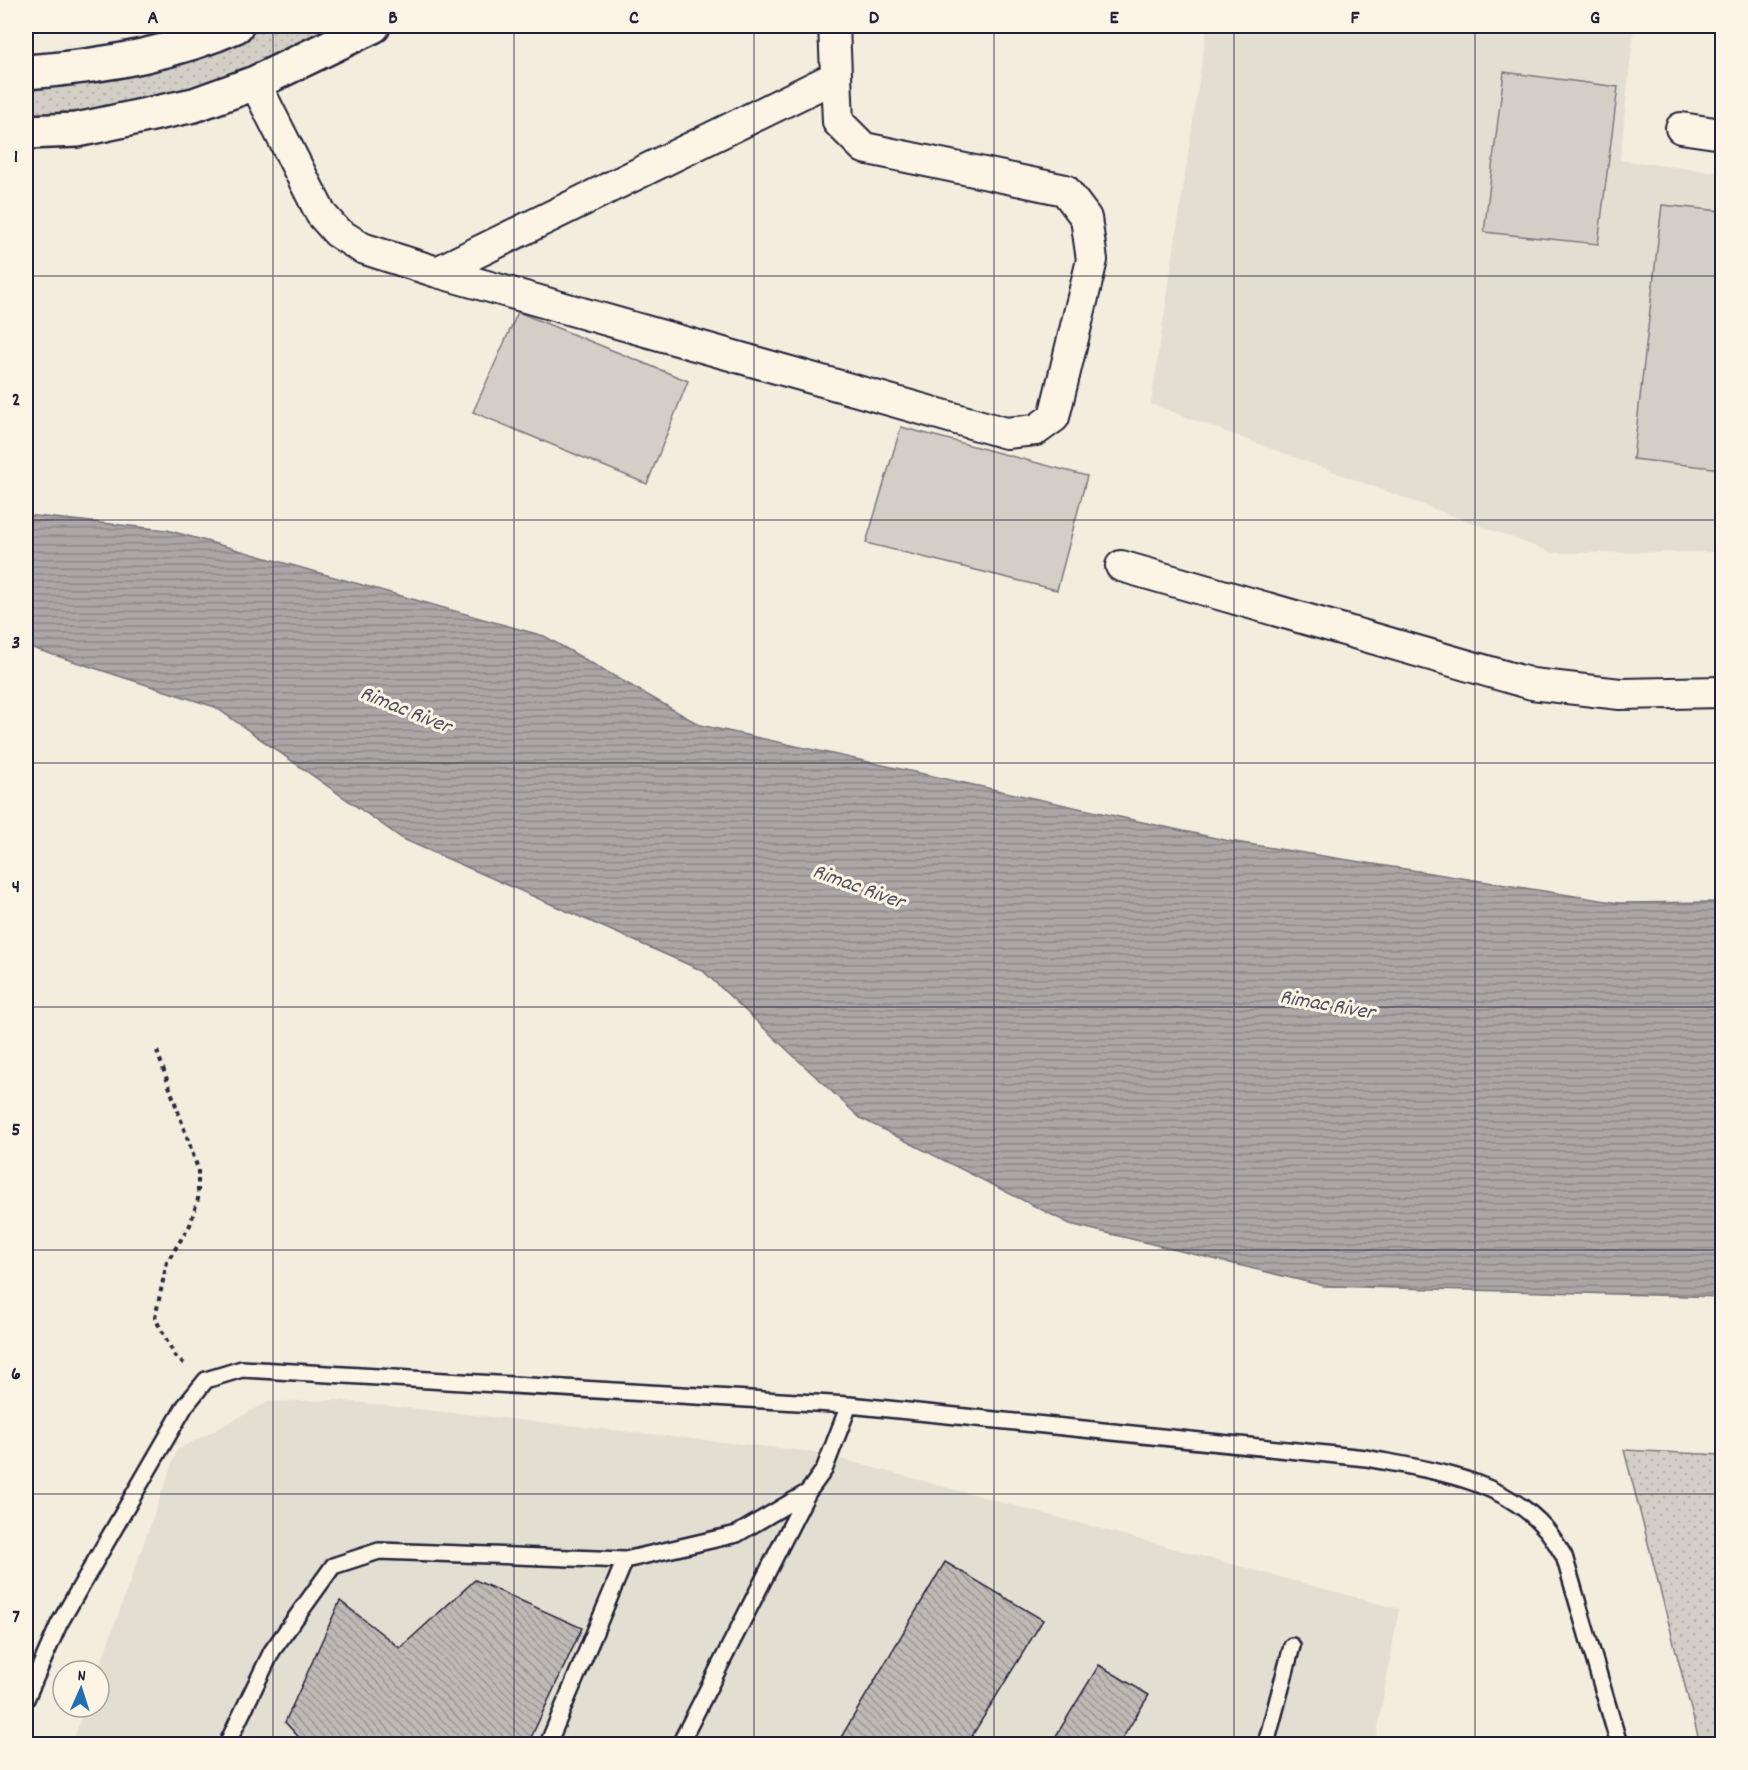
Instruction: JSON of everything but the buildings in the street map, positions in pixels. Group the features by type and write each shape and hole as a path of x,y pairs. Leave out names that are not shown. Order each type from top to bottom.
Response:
{"main road":[{"path":"26,72 98,64 159,52 236,26"},
{"path":"26,132 77,130 194,105 255,83 373,26"}],"street":[{"path":"255,83 321,214 337,232 362,248 437,272 1006,433 1036,430 1054,417 1092,260 1086,218 1065,190 864,148 838,122 834,26"},
{"path":"437,272 835,77"},
{"path":"1681,128 1722,134"},
{"path":"1121,566 1532,684 1620,694 1722,692"}],"lane":[{"path":"26,1699 59,1624 185,1406 206,1380 242,1369 849,1404 1366,1458 1440,1472 1483,1486 1520,1506 1546,1529 1564,1556 1619,1744"},
{"path":"680,1744 808,1492 824,1470 849,1404"},
{"path":"227,1744 272,1651 333,1566 379,1551 625,1560 737,1534 808,1492"},
{"path":"548,1744 625,1560"},
{"path":"1266,1744 1292,1646"}],"path":[{"path":"157,1051 198,1169 198,1199 190,1226 167,1262 155,1318 175,1356 206,1380"}],"shaded area":[{"path":"268,26 346,26 201,89 113,111 26,119 26,86 220,48"},
{"path":"1207,26 1634,26 1620,160 1722,173 1722,552 1553,553 1151,404"},
{"path":"1504,72 1618,87 1598,244 1484,232"},
{"path":"1662,205 1722,211 1722,469 1633,459"},
{"path":"518,312 688,381 647,484 473,412"},
{"path":"901,427 1087,476 1057,590 866,543"},
{"path":"334,1400 815,1452 1399,1609 1375,1744 72,1744 81,1719 111,1719 111,1659 102,1659 177,1450 268,1402"},
{"path":"1624,1450 1722,1455 1722,1744 1700,1744"}],"water":[{"name":"Rimac River","path":"26,515 167,530 544,636 700,725 1229,841 1619,903 1722,902 1722,1297 1324,1286 1070,1224 860,1118 703,971 403,839 215,707 26,646"}]}
